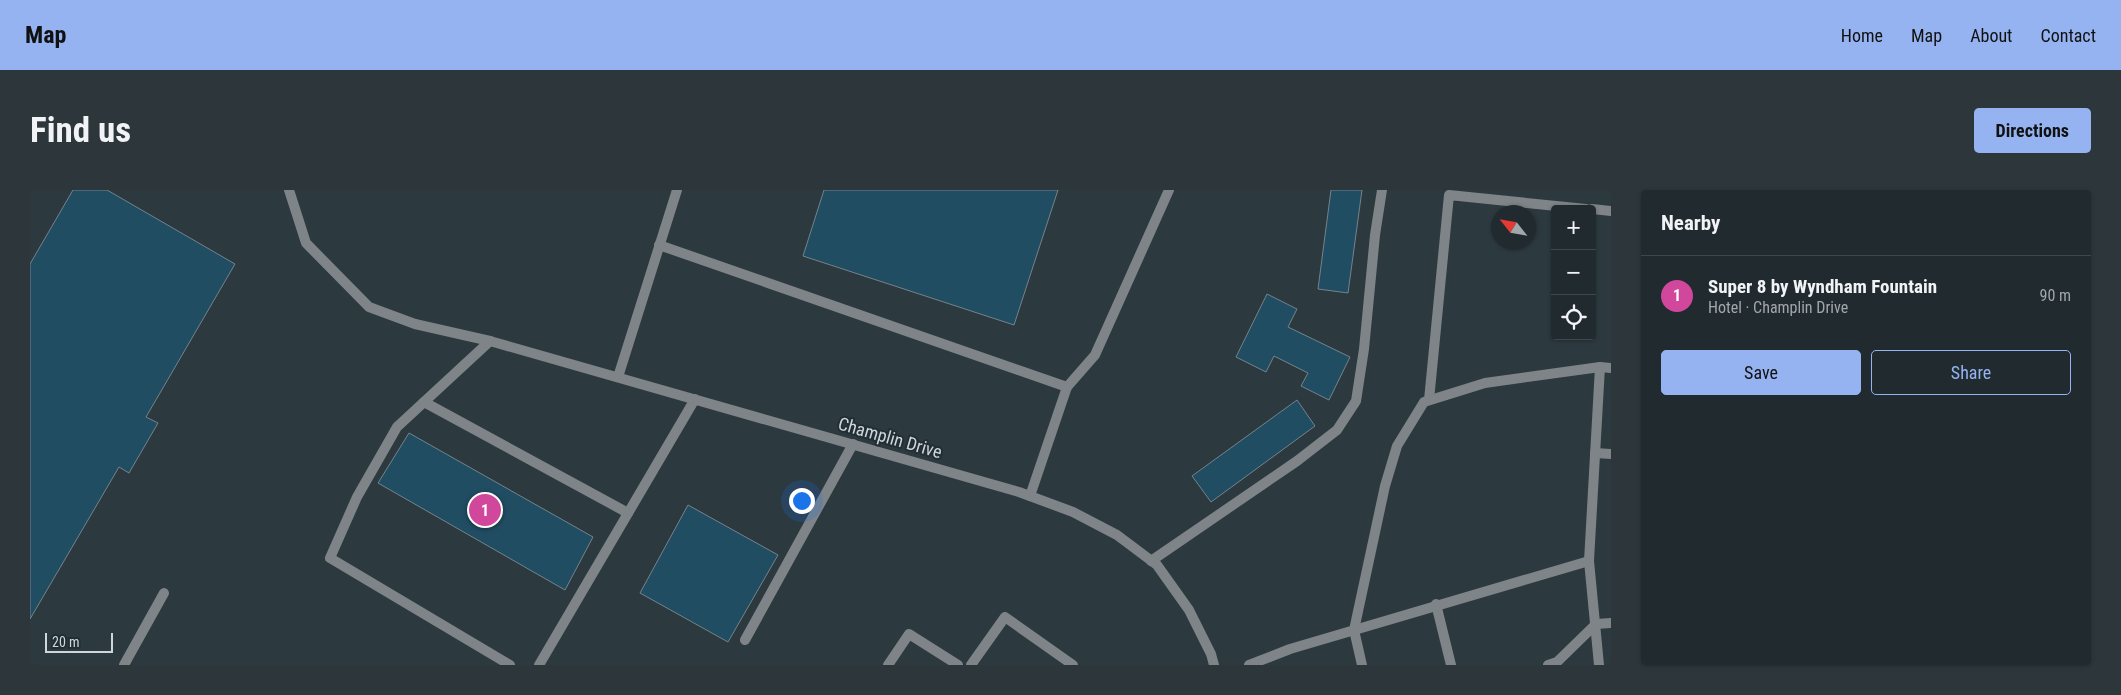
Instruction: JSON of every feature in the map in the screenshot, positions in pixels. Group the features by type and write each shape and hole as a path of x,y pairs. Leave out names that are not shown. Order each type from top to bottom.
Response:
{"street":[{"name":"Champlin Drive","path":"289,190 306,243 370,307 415,324 490,340 1030,496 1073,512 1117,536 1157,565 1189,610 1211,654 1214,665"},
{"path":"618,377 677,190"},
{"path":"1030,496 1067,386 1095,354 1169,190"},
{"path":"1151,561 1298,461 1337,430 1356,401 1364,349 1375,235 1382,190"},
{"path":"1429,400 1449,195 1551,205"},
{"path":"1596,209 1611,211"},
{"path":"659,246 1067,386"},
{"path":"490,340 397,427 357,497 330,558 510,665"},
{"path":"1599,665 1589,561 1590,512 1600,367"},
{"path":"1362,665 1354,630 1385,486 1397,446 1424,402 1485,383 1600,367 1611,368"},
{"path":"539,665 695,399"},
{"path":"424,402 628,513"},
{"path":"745,640 853,444"},
{"path":"1595,453 1611,454"},
{"path":"1249,665 1436,604 1589,561"},
{"path":"124,665 164,593"},
{"path":"1436,604 1451,665"},
{"path":"972,665 1005,617 1073,665"},
{"path":"1554,664 1596,624 1611,623"},
{"path":"888,665 909,634 958,665"},
{"path":"1277,665 1278,654"}],"building":[{"path":"73,190 107,190 235,264 146,417 158,423 129,473 119,467 30,619 30,264"},
{"path":"824,190 1058,190 1014,325 803,256"},
{"path":"1331,190 1362,190 1348,293 1318,289"},
{"path":"1267,294 1297,309 1288,327 1350,357 1329,400 1301,386 1308,373 1274,356 1266,372 1236,357"},
{"path":"1297,400 1315,426 1211,502 1192,476"},
{"path":"409,433 593,537 565,590 378,483"},
{"path":"688,505 778,555 728,642 640,593"}],"place":[{"name":"Super 8 by Wyndham Fountain","path":"485,510"}]}
